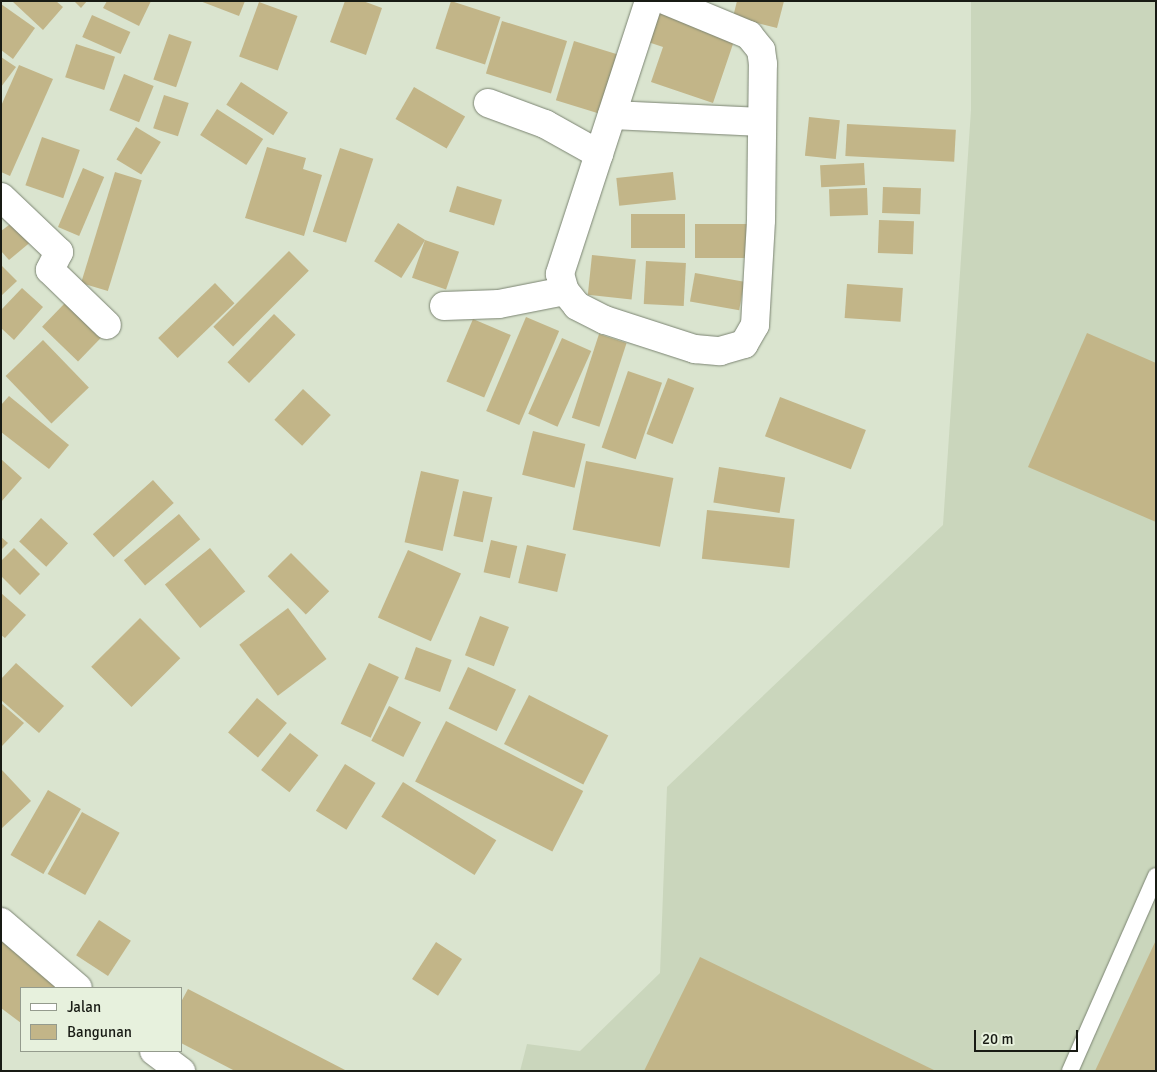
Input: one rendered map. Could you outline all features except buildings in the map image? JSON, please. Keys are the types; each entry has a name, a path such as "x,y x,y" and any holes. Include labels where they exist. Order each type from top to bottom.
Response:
{"street":[{"path":"649,1 560,274 565,291 577,306 638,333 695,349 720,351 744,344 755,325 762,122 761,50 749,35 667,1"},
{"path":"488,103 545,124 599,154"},
{"path":"612,115 762,122"},
{"path":"1,197 59,252 50,270 107,325"},
{"path":"444,306 499,304 565,291"},
{"path":"1,922 77,987"},
{"path":"155,1052 181,1071"}],"lane":[{"path":"1070,1071 1156,876"}],"shaded area":[{"path":"971,1 1156,1 1156,1071 520,1071 527,1044 580,1051 660,973 667,787 943,525 971,110"}]}
